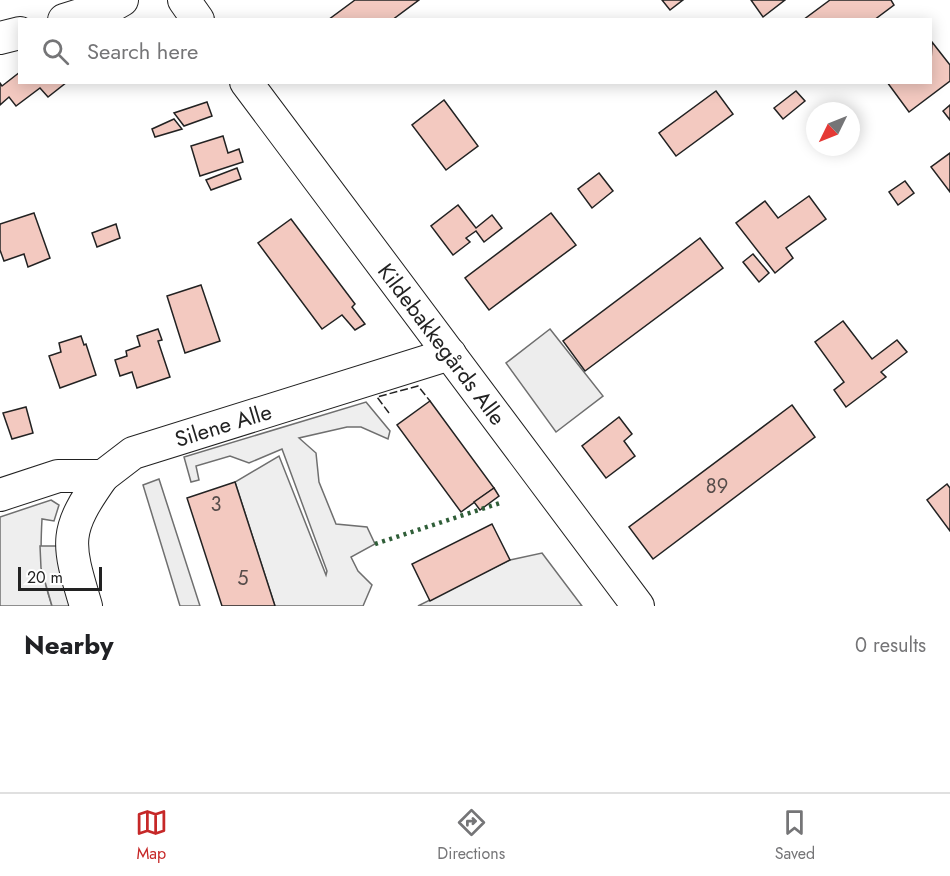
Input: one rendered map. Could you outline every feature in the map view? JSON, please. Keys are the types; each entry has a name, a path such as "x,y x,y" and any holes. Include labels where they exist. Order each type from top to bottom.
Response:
{"street":[{"path":"70,18 122,0"},
{"path":"184,0 197,18"},
{"path":"0,39 18,34"},
{"name":"Kildebakkegårds Alle","path":"248,84 638,606"},
{"name":"Silene Alle","path":"86,606 72,558 72,530 82,504 102,476 133,453 450,354"},
{"path":"0,495 58,477 102,476"}],"shaded area":[{"path":"550,329 603,396 556,432 506,363"},
{"path":"366,402 390,431 388,439 361,427 347,427 299,438 316,453 319,482 336,524 367,527 375,544 351,557 358,571 372,585 363,606 275,606 235,482 279,456 326,575 327,571 282,449 249,463 230,456 196,466 199,480 191,482 184,457"},
{"path":"159,479 200,606 180,606 143,485"},
{"path":"51,500 59,505 54,521 42,519 41,553 45,582 52,606 0,606 0,517"},
{"path":"40,546 59,546 74,606 52,606 41,568"},
{"path":"542,553 582,606 418,606 510,560"}],"building":[{"path":"355,0 419,0 395,18 331,18"},
{"path":"662,0 683,0 670,10"},
{"path":"751,0 785,0 763,17"},
{"path":"830,0 891,0 894,5 877,18 806,18"},
{"path":"932,42 950,65 950,81 909,112 888,84 932,84"},
{"path":"18,74 18,84 64,84 48,97 40,88 16,106 9,97 0,105 0,83 2,86"},
{"path":"716,91 733,114 676,156 659,133"},
{"path":"796,91 805,101 783,119 774,108"},
{"path":"444,100 478,146 446,170 412,125"},
{"path":"207,102 212,116 184,126 174,113"},
{"path":"950,105 950,120 943,111"},
{"path":"174,119 182,129 155,137 152,129"},
{"path":"223,136 228,153 239,149 243,162 200,176 191,146"},
{"path":"950,153 950,192 931,167"},
{"path":"237,168 241,179 211,190 206,180"},
{"path":"599,173 613,191 592,208 578,189"},
{"path":"905,181 914,193 898,205 889,192"},
{"path":"809,196 826,219 786,248 793,258 775,273 736,223 765,201 778,218"},
{"path":"458,205 476,228 492,215 502,228 484,242 476,231 466,238 470,242 453,255 431,226"},
{"path":"34,213 50,258 28,267 24,254 4,261 0,250 0,224"},
{"path":"551,213 576,245 489,310 465,278"},
{"path":"291,219 355,304 352,307 365,324 355,330 342,315 322,329 258,243"},
{"path":"116,224 120,238 97,247 92,233"},
{"path":"700,238 723,268 585,371 563,341"},
{"path":"753,254 769,273 759,282 743,262"},
{"path":"201,285 220,341 185,353 167,296"},
{"path":"843,321 872,359 897,340 907,352 881,372 886,377 846,407 834,390 844,382 815,342"},
{"path":"158,329 162,340 158,341 170,377 137,388 132,372 120,376 115,360 127,356 126,351 140,346 137,336"},
{"path":"81,336 96,375 60,388 49,356 61,352 59,343"},
{"path":"430,401 494,488 461,512 397,425"},
{"path":"792,405 815,437 653,559 629,527"},
{"path":"26,407 33,433 12,439 3,413"},
{"path":"619,417 632,434 624,441 635,456 606,478 582,446"},
{"path":"235,482 275,606 222,606 187,498"},
{"path":"947,484 950,488 950,531 927,500"},
{"path":"494,488 499,496 480,510 474,502"},
{"path":"492,524 510,560 430,601 412,564"}],"hedge":[{"path":"375,544 503,502"}],"fence":[{"path":"389,413 377,397 418,386 430,401"}]}
